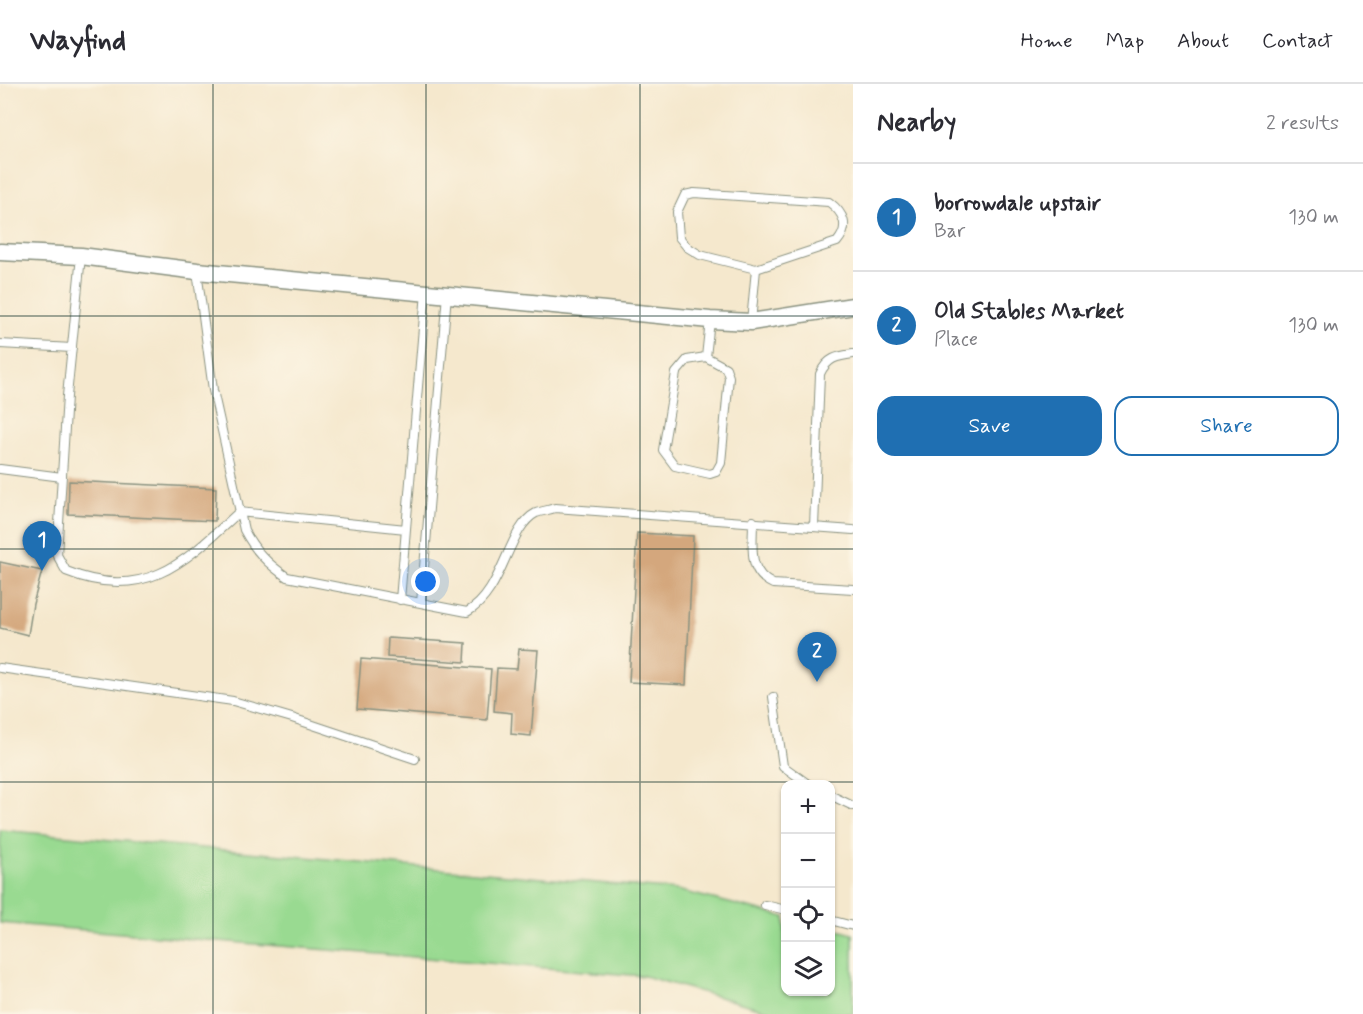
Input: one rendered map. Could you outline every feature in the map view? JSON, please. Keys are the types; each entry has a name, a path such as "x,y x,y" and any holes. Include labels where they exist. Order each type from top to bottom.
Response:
{"street":[{"path":"0,252 81,256 197,271 710,320 751,322 853,306"}],"lane":[{"path":"685,195 829,202 840,210 844,222 843,234 837,242 756,269 700,255 687,247 678,237 677,212 685,195"},
{"path":"81,256 57,555 66,571 85,578 127,581 164,574 192,556 239,512 406,530"},
{"path":"751,322 756,269"},
{"path":"197,271 214,399 244,530 252,545 267,563 287,578 467,612 480,606 520,531 535,514 555,508 853,530"},
{"path":"400,600 426,292"},
{"path":"421,603 447,294"},
{"path":"706,357 710,320"},
{"path":"0,344 72,348"},
{"path":"814,527 820,374 824,365 834,357 853,354"},
{"path":"706,357 718,361 726,368 729,377 721,462 716,472 711,474 675,466 663,450 675,373 687,360 706,357"},
{"path":"0,469 62,477"},
{"path":"753,521 753,566 762,579 773,584 853,589"},
{"path":"0,668 233,702 292,718 415,759"},
{"path":"773,697 783,766 802,780"},
{"path":"835,797 853,806"},
{"path":"765,905 781,909"},
{"path":"835,922 853,926"}],"green space":[{"path":"0,830 677,890 781,916 781,996 835,996 835,929 853,934 853,1014 780,1014 644,976 0,923"}],"building":[{"path":"69,481 216,488 215,521 68,514"},
{"path":"637,533 693,536 686,685 629,682"},
{"path":"0,562 42,571 28,635 0,628"},
{"path":"388,638 466,643 465,662 387,657"},
{"path":"519,649 538,650 531,736 511,734 512,713 494,711 497,668 517,669"},
{"path":"361,659 491,669 487,720 357,709"}],"place":[{"name":"borrowdale upstair","path":"42,571"},
{"name":"Old Stables Market","path":"817,682"}]}
